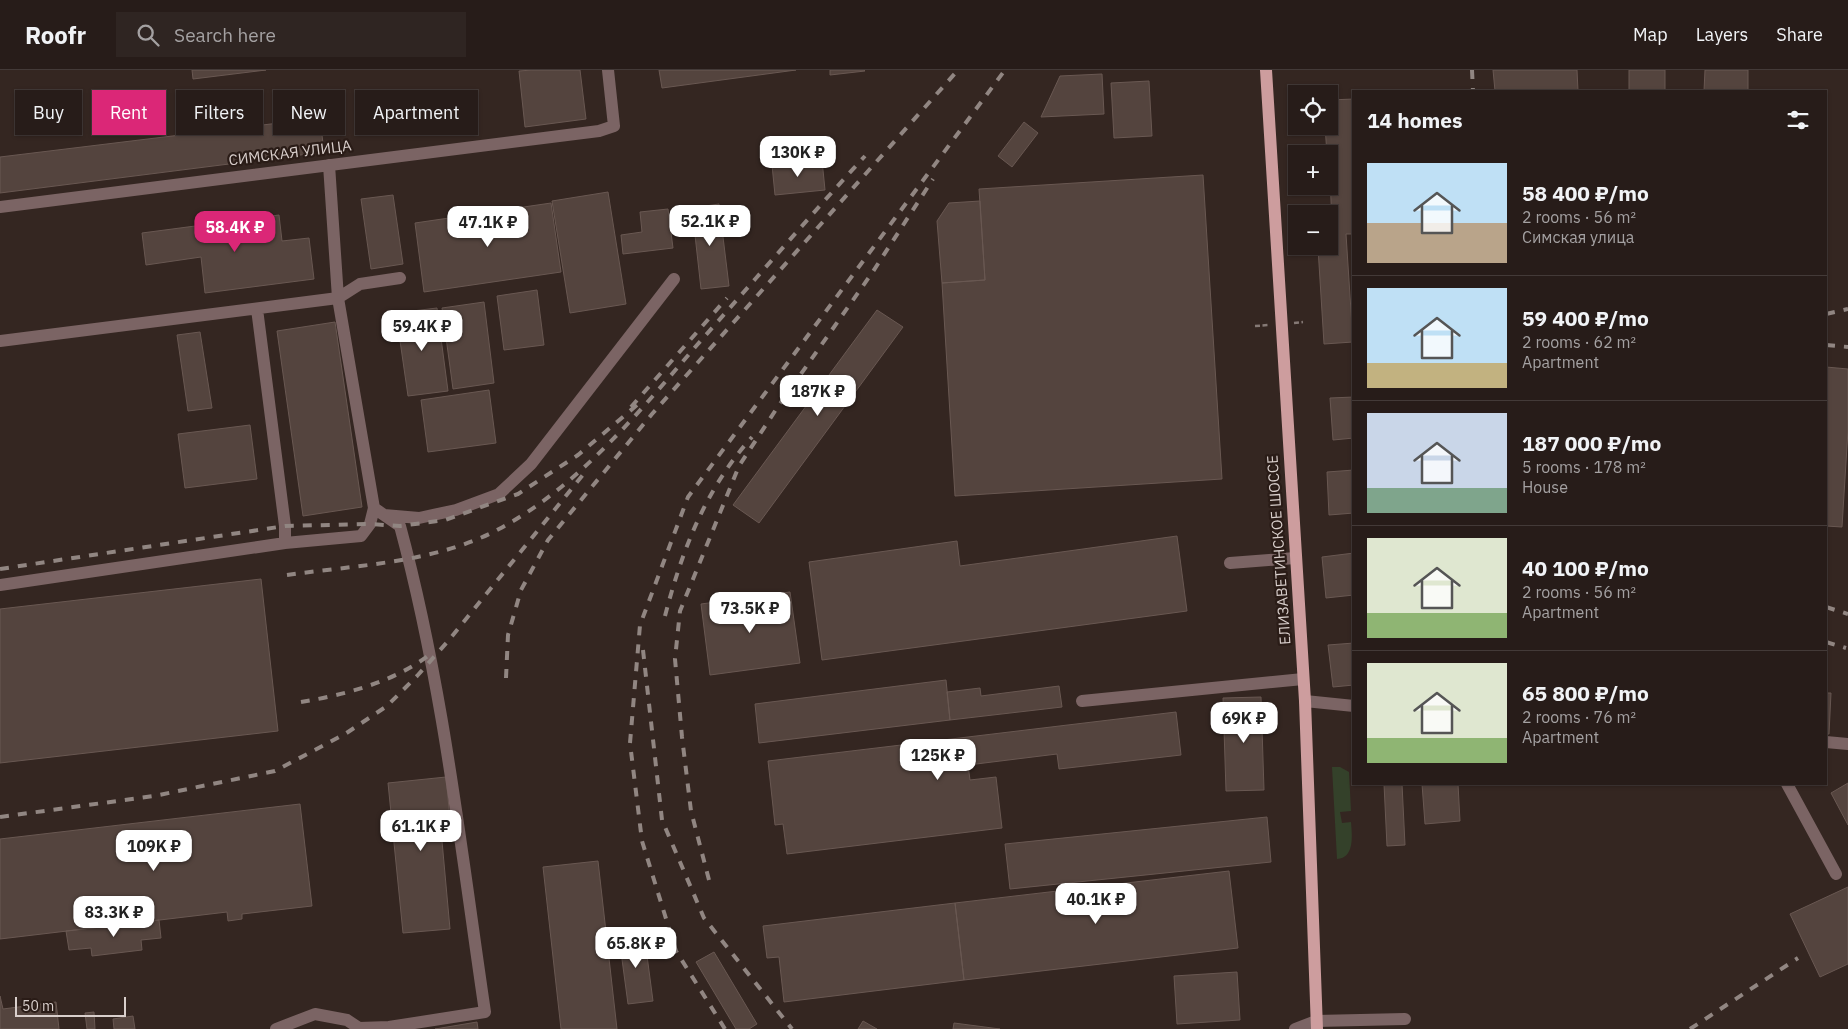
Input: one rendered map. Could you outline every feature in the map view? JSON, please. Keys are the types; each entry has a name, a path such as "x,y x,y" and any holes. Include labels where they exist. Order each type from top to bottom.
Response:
{"main road":[{"name":"ЕЛИЗАВЕТИНСКОЕ ШОССЕ","path":"1266,70 1305,701 1316,1025"}],"street":[{"name":"СИМСКАЯ УЛИЦА","path":"0,207 599,131 614,126 608,70"},
{"path":"276,1029 315,1014 347,1020 359,1028 389,1027 486,1012 441,713 400,526 379,511 338,298 329,165"},
{"path":"0,341 338,298 360,284 400,278"},
{"path":"379,511 419,518 456,510 499,494 531,464 674,279"},
{"path":"257,309 286,543"},
{"path":"0,585 286,543 361,536 379,511"},
{"path":"1230,563 1296,558"},
{"path":"1082,701 1303,679"},
{"path":"1305,701 1352,706"},
{"path":"1827,742 1848,744"},
{"path":"1788,785 1836,874"},
{"path":"1295,1029 1316,1025 1405,1019"}],"green space":[{"path":"1332,767 1340,767 1349,772 1351,811 1340,812 1342,823 1351,822 1351,845 1347,855 1337,859"}],"building":[{"path":"192,70 266,70 193,79"},
{"path":"580,70 586,119 525,127 519,71"},
{"path":"659,70 796,70 662,88"},
{"path":"830,70 864,70 865,71 830,75"},
{"path":"1493,70 1577,70 1578,90 1495,90"},
{"path":"1629,70 1665,70 1665,90 1629,90"},
{"path":"1705,70 1748,70 1748,90 1704,90"},
{"path":"1102,74 1104,114 1041,117 1060,76"},
{"path":"1149,81 1152,136 1114,138 1111,83"},
{"path":"1352,99 1352,234 1346,234 1352,342 1324,344 1318,255 1338,255 1338,205 1331,205 1331,195 1338,195 1338,145 1326,145 1326,135 1338,135 1338,100"},
{"path":"1024,122 1038,133 1012,167 998,156"},
{"path":"273,124 273,135 322,135 324,152 0,193 0,157 181,135 263,135 263,125"},
{"path":"822,160 825,190 775,195 772,165"},
{"path":"1203,175 1222,479 955,496 942,283 985,280 979,189"},
{"path":"608,192 626,304 570,313 552,201"},
{"path":"393,195 403,264 371,269 361,199"},
{"path":"980,201 985,280 942,283 937,221 949,203"},
{"path":"551,203 561,272 424,292 415,223"},
{"path":"719,204 729,286 701,289 692,208"},
{"path":"668,209 673,248 623,254 621,235 642,232 640,212"},
{"path":"279,215 282,241 309,238 314,279 205,293 201,257 146,265 142,233"},
{"path":"537,290 544,345 504,350 497,296"},
{"path":"484,302 494,383 453,389 442,308"},
{"path":"437,308 448,391 408,396 396,313"},
{"path":"877,310 903,327 759,523 733,505"},
{"path":"335,322 362,507 303,516 277,331"},
{"path":"200,332 212,408 188,411 177,335"},
{"path":"1827,367 1848,369 1848,430 1842,527 1827,526"},
{"path":"489,390 496,443 428,452 421,400"},
{"path":"1352,397 1352,438 1333,440 1330,398"},
{"path":"250,425 257,479 185,488 178,434"},
{"path":"1352,470 1352,513 1329,515 1327,472"},
{"path":"1177,536 1187,611 822,660 809,562 957,541 960,566"},
{"path":"1352,553 1352,595 1326,598 1322,557"},
{"path":"261,579 278,731 0,763 0,609"},
{"path":"790,592 800,663 710,675 701,604"},
{"path":"1352,643 1352,685 1333,687 1328,645"},
{"path":"946,680 950,720 759,743 755,704"},
{"path":"1059,686 1062,707 950,720 947,692 980,688 981,696"},
{"path":"1827,693 1831,693 1829,734 1827,734"},
{"path":"1261,697 1264,790 1226,791 1223,698"},
{"path":"1176,712 1181,755 1059,769 1057,754 968,765 970,780 996,777 1002,828 787,854 783,824 775,825 768,761"},
{"path":"446,777 452,840 442,841 450,929 403,933 388,783"},
{"path":"1848,783 1848,825 1831,793"},
{"path":"1384,785 1402,785 1405,845 1387,846"},
{"path":"1422,785 1458,785 1460,821 1425,824"},
{"path":"300,804 312,906 242,914 242,919 228,921 227,912 0,939 0,839"},
{"path":"1267,817 1271,862 1010,889 1005,844"},
{"path":"598,861 617,1029 561,1029 543,867"},
{"path":"1229,871 1238,948 964,980 955,903"},
{"path":"1848,887 1848,964 1820,977 1790,914"},
{"path":"955,903 964,980 784,1002 779,957 767,958 763,926"},
{"path":"159,920 161,938 141,940 142,950 92,956 91,948 69,950 66,931"},
{"path":"644,933 653,1001 628,1004 619,937"},
{"path":"714,952 757,1024 749,1029 736,1029 696,962"},
{"path":"1237,972 1240,1020 1177,1024 1174,976"},
{"path":"0,996 3,1009 56,1002 59,1029 0,1029"},
{"path":"94,1012 95,1029 87,1029 85,1013"},
{"path":"133,1016 135,1029 114,1029 113,1019"},
{"path":"863,1021 877,1029 858,1029"},
{"path":"477,1022 478,1029 435,1029"},
{"path":"954,1023 1000,1029 953,1029"}],"railway":[{"path":"506,678 508,635 521,590 548,540 652,414 958,70"},
{"path":"725,1029 676,951 642,841 630,743 640,625 688,497 1005,70"},
{"path":"1472,70 1473,90"},
{"path":"287,575 423,556 475,540 528,512 581,470 630,421 865,156"},
{"path":"709,880 691,811 682,737 675,659 680,611 739,466 777,408 872,273 933,179"},
{"path":"631,407 727,298"},
{"path":"1827,314 1848,309"},
{"path":"1827,345 1848,347"},
{"path":"0,569 285,526 370,524 400,526 445,520 518,494 578,455 637,405"},
{"path":"665,616 679,567 698,521 721,477 752,437"},
{"path":"0,817 154,796 275,771 345,734 387,706 417,676 449,640 586,471"},
{"path":"1827,607 1848,614"},
{"path":"1827,642 1846,648"},
{"path":"643,650 662,820 704,918 792,1029"},
{"path":"301,702 334,696 368,686 400,673 429,655"},
{"path":"1690,1029 1798,958"}]}
